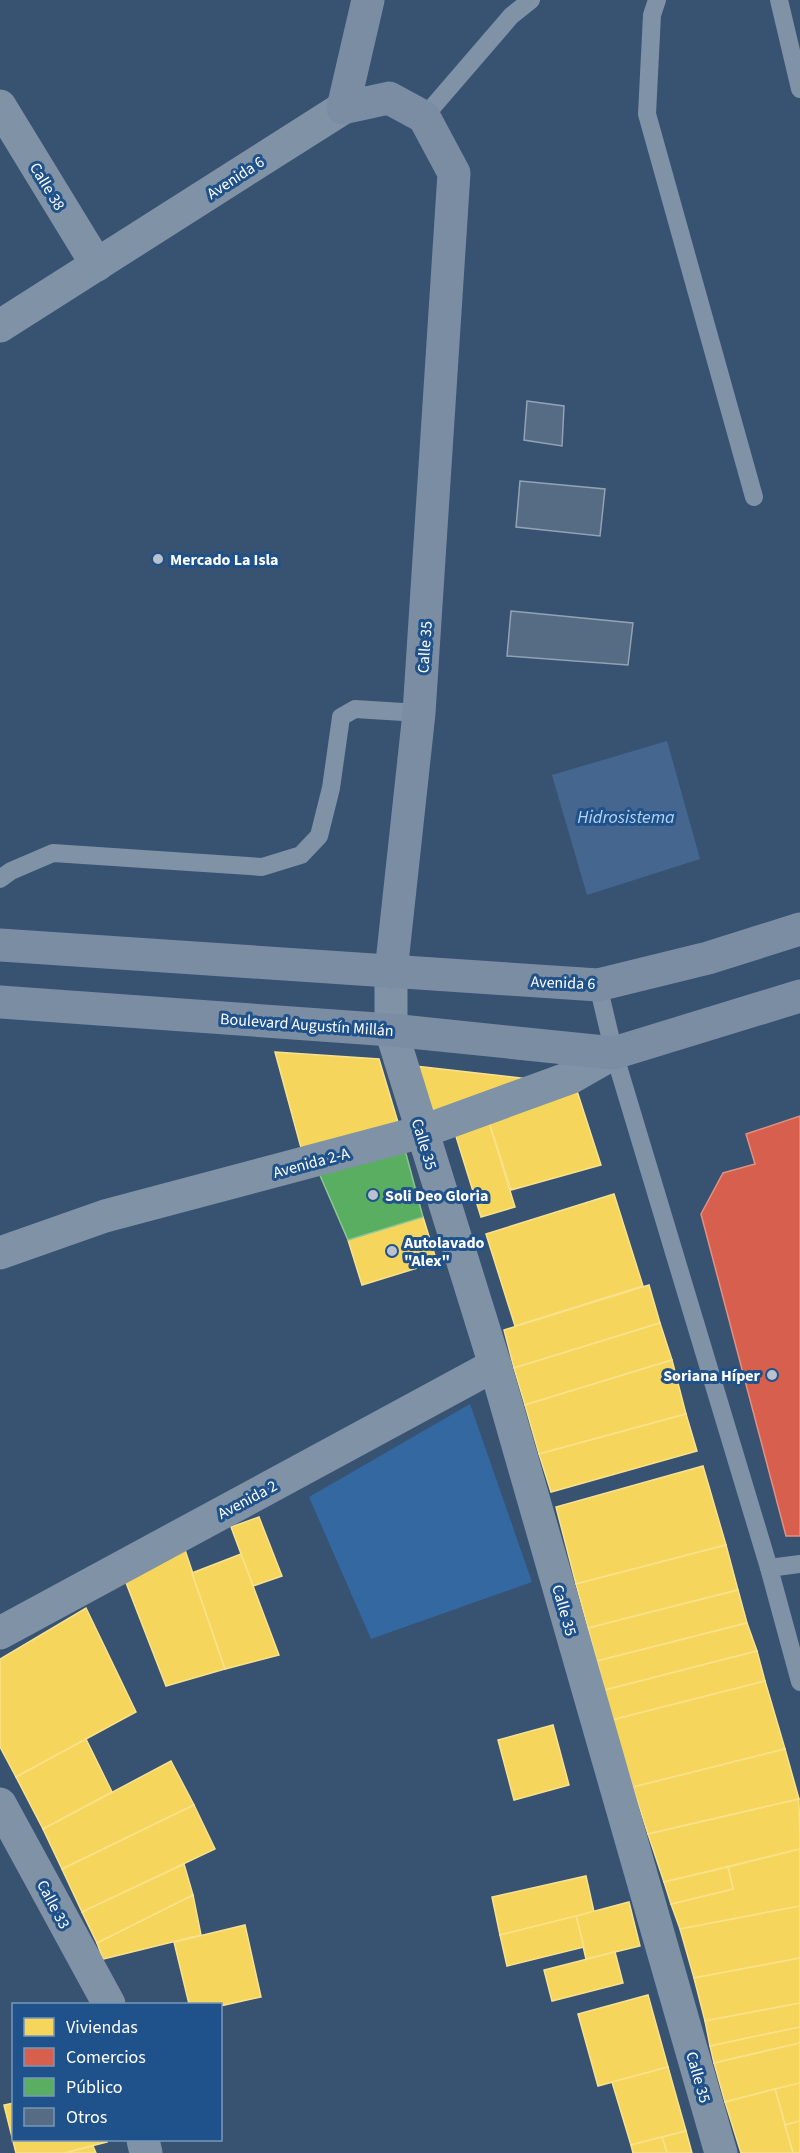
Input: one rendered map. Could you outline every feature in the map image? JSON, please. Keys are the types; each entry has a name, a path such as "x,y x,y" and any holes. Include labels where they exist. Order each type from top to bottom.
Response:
{"street":[{"path":"343,108 368,0"},
{"name":"Avenida 6","path":"0,326 343,108 389,98 424,117"},
{"name":"Calle 38","path":"0,106 97,265"},
{"name":"Calle 35","path":"424,117 454,173 419,713 391,972 392,1030 495,1365 721,2153"},
{"name":"Avenida 6","path":"391,972 598,985 708,958 800,929"},
{"path":"0,945 391,972"},
{"path":"614,1053 800,996"},
{"name":"Boulevard Augustín Millán","path":"0,1002 392,1030 614,1053"},
{"name":"Avenida 2-A","path":"0,1253 105,1216 422,1132 572,1077 614,1053"},
{"name":"Avenida 2","path":"0,1633 495,1365"},
{"name":"Calle 33","path":"0,1804 108,2003"}],"lane":[{"path":"424,117 511,16 531,0"},
{"path":"657,0 652,15 647,114 754,497"},
{"path":"779,0 800,89"},
{"path":"0,879 11,871 53,854 262,867 300,855 319,836 331,788 341,717 355,709 419,713"},
{"path":"598,985 614,1053 769,1568 800,1682"},
{"path":"769,1568 800,1564"}],"shaded area":[{"path":"470,1404 532,1582 371,1639 309,1497"}],"water":[{"name":"Hidrosistema","path":"667,741 700,859 587,895 552,775"}],"building: Viviendas":[{"path":"275,1052 379,1059 400,1129 303,1155"},
{"path":"415,1066 529,1079 429,1118"},
{"path":"577,1091 601,1165 511,1190 488,1119"},
{"path":"488,1119 515,1207 481,1217 454,1130"},
{"path":"614,1194 643,1286 515,1326 486,1234"},
{"name":"Autolavado \"Alex\"","path":"423,1217 437,1262 362,1285 348,1240"},
{"path":"649,1285 660,1323 514,1368 504,1330"},
{"path":"660,1323 672,1360 525,1405 514,1368"},
{"path":"672,1360 686,1414 539,1454 525,1405"},
{"path":"686,1414 697,1451 551,1492 539,1454"},
{"path":"703,1466 726,1545 576,1584 556,1507"},
{"path":"259,1517 282,1576 253,1586 231,1527"},
{"path":"726,1545 738,1590 588,1628 576,1584"},
{"path":"184,1547 225,1669 166,1686 123,1575"},
{"path":"241,1554 279,1655 225,1669 192,1573"},
{"path":"738,1590 747,1623 597,1661 588,1628"},
{"path":"86,1608 136,1712 16,1777 0,1747 0,1659"},
{"path":"747,1623 757,1651 605,1690 597,1661"},
{"path":"757,1651 765,1681 612,1720 605,1690"},
{"path":"765,1681 785,1749 633,1787 612,1720"},
{"path":"553,1725 569,1785 514,1800 498,1740"},
{"path":"86,1739 112,1792 43,1829 16,1777"},
{"path":"785,1749 799,1799 648,1834 633,1787"},
{"path":"171,1761 194,1805 62,1869 43,1829"},
{"path":"799,1799 800,1849 664,1882 648,1834"},
{"path":"194,1805 215,1849 82,1912 62,1869"},
{"path":"800,1849 800,1906 680,1929 671,1904 733,1889 728,1867"},
{"path":"184,1864 193,1895 97,1943 82,1912"},
{"path":"728,1867 733,1889 671,1904 664,1882"},
{"path":"586,1876 594,1912 500,1935 492,1897"},
{"path":"193,1895 201,1935 103,1959 97,1943"},
{"path":"629,1902 640,1946 586,1959 576,1916"},
{"path":"800,1906 800,1958 694,1978 680,1929"},
{"path":"576,1916 584,1947 507,1966 500,1935"},
{"path":"245,1925 261,1997 222,2006 222,2003 189,2003 174,1942"},
{"path":"615,1952 623,1983 552,2001 544,1970"},
{"path":"800,1958 800,2003 705,2021 694,1978"},
{"path":"648,1995 668,2067 598,2086 578,2014"},
{"path":"800,2003 800,2027 710,2046 705,2021"},
{"path":"800,2027 800,2043 714,2063 710,2046"},
{"path":"800,2043 800,2083 725,2102 714,2063"},
{"path":"668,2067 686,2131 631,2145 612,2082"},
{"path":"800,2083 800,2121 785,2125 775,2089"},
{"path":"775,2089 793,2153 741,2153 725,2102"},
{"path":"12,2103 12,2137 4,2105"},
{"path":"800,2121 800,2153 793,2153 785,2125"},
{"path":"686,2131 692,2153 667,2153 662,2137"},
{"path":"662,2137 667,2153 633,2153 631,2145"},
{"path":"13,2141 107,2142 64,2153 16,2153"},
{"path":"93,2146 96,2153 64,2153"}],"building: Comercios":[{"name":"Soriana Híper","path":"800,1116 800,1536 786,1536 701,1214 723,1173 755,1164 746,1134"}],"building: Público":[{"name":"Soli Deo Gloria","path":"405,1150 423,1217 348,1240 319,1173"}],"building: Otros":[{"path":"527,401 564,406 562,446 524,440"},
{"path":"520,481 605,489 600,536 516,527"},
{"path":"511,611 633,623 628,665 507,656"}],"place":[{"name":"Mercado La Isla","path":"158,559"},
{"name":"Soli Deo Gloria","path":"373,1195"},
{"name":"Autolavado \"Alex\"","path":"392,1251"},
{"name":"Soriana Híper","path":"772,1375"}]}
